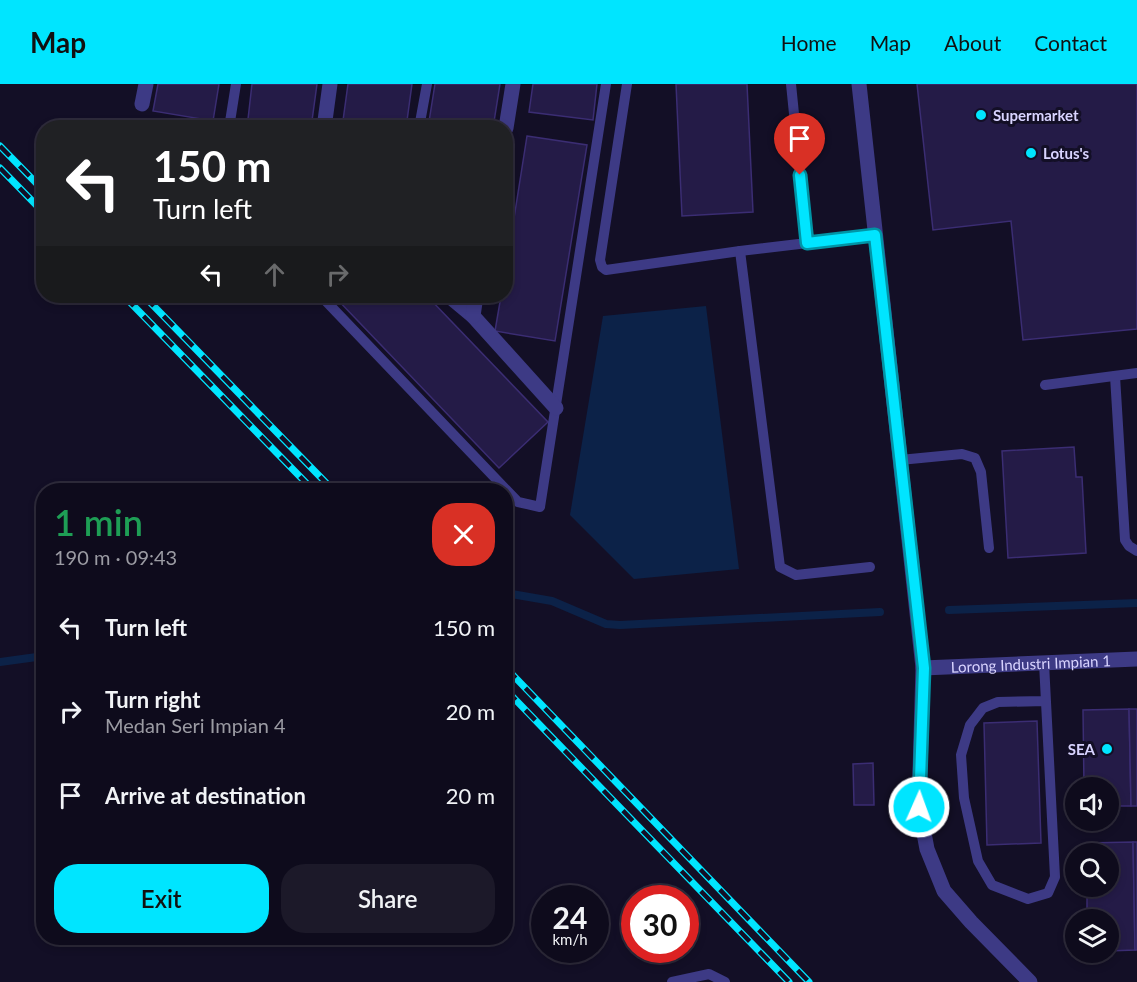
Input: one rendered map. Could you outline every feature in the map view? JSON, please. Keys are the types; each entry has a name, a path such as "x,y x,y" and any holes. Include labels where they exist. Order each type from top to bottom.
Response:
{"street":[{"path":"142,104 146,84"},
{"path":"325,120 330,84"},
{"path":"507,120 513,84"},
{"path":"859,84 924,668 919,807 927,849 944,891 1030,982"},
{"path":"457,303 473,316 556,408"},
{"path":"473,316 475,303"},
{"name":"Lorong Industri Impian 1","path":"924,668 1137,659"}],"lane":[{"path":"230,120 236,84"},
{"path":"420,120 427,84"},
{"path":"513,497 518,502 540,507 606,84"},
{"path":"627,84 600,260 602,267 606,270 875,235"},
{"path":"791,84 807,243"},
{"path":"740,251 780,567 796,575 870,567"},
{"path":"328,303 500,483"},
{"path":"1045,385 1137,373"},
{"path":"1115,376 1125,540 1137,551"},
{"path":"900,460 962,454 975,458 981,472 989,548"},
{"path":"1044,663 1046,701 1055,877 1048,892 1028,898 992,885 978,861 964,798 961,755 970,725 983,708 998,702 1046,701"},
{"path":"672,982 709,974 725,982"}],"water":[{"path":"706,306 739,569 634,579 570,515 603,316"}],"building":[{"path":"158,84 219,84 213,120 153,111"},
{"path":"252,84 317,84 312,120 248,120"},
{"path":"348,84 412,84 407,120 343,120"},
{"path":"435,84 500,84 494,120 429,120"},
{"path":"533,84 597,84 593,120 529,112"},
{"path":"676,84 747,84 753,212 682,216"},
{"name":"Lotus's","path":"917,84 1137,84 1137,329 1023,340 1011,221 933,230"},
{"path":"527,136 587,145 555,341 495,331 500,303 513,303 513,225"},
{"path":"341,303 434,303 548,422 499,468"},
{"path":"1074,447 1076,477 1082,477 1086,553 1008,558 1002,451"},
{"name":"SEA","path":"1129,709 1131,806 1119,806 1119,777 1084,777 1083,710"},
{"path":"1129,709 1137,709 1137,806 1131,806"},
{"path":"1037,721 1041,843 987,845 984,723"},
{"path":"873,763 874,805 854,805 853,764"},
{"path":"1133,842 1135,950 1119,951 1119,909 1087,909 1087,897 1119,897 1119,843 1086,843"},
{"path":"1133,842 1137,842 1137,950 1135,950"}],"waterway":[{"path":"513,594 552,601 606,624 620,625 880,612"},
{"path":"949,610 1137,603"},
{"path":"0,662 36,657"}],"railway":[{"path":"0,146 36,183"},
{"path":"0,168 36,205"},
{"path":"131,303 306,483"},
{"path":"151,303 326,483"},
{"path":"513,675 809,982"},
{"path":"513,697 789,982"}],"place":[{"name":"Supermarket","path":"981,115"},
{"name":"Lotus's","path":"1031,153"},
{"name":"SEA","path":"1107,749"}],"route":[{"path":"800,175 807,243 875,235 924,668 919,807"}]}
